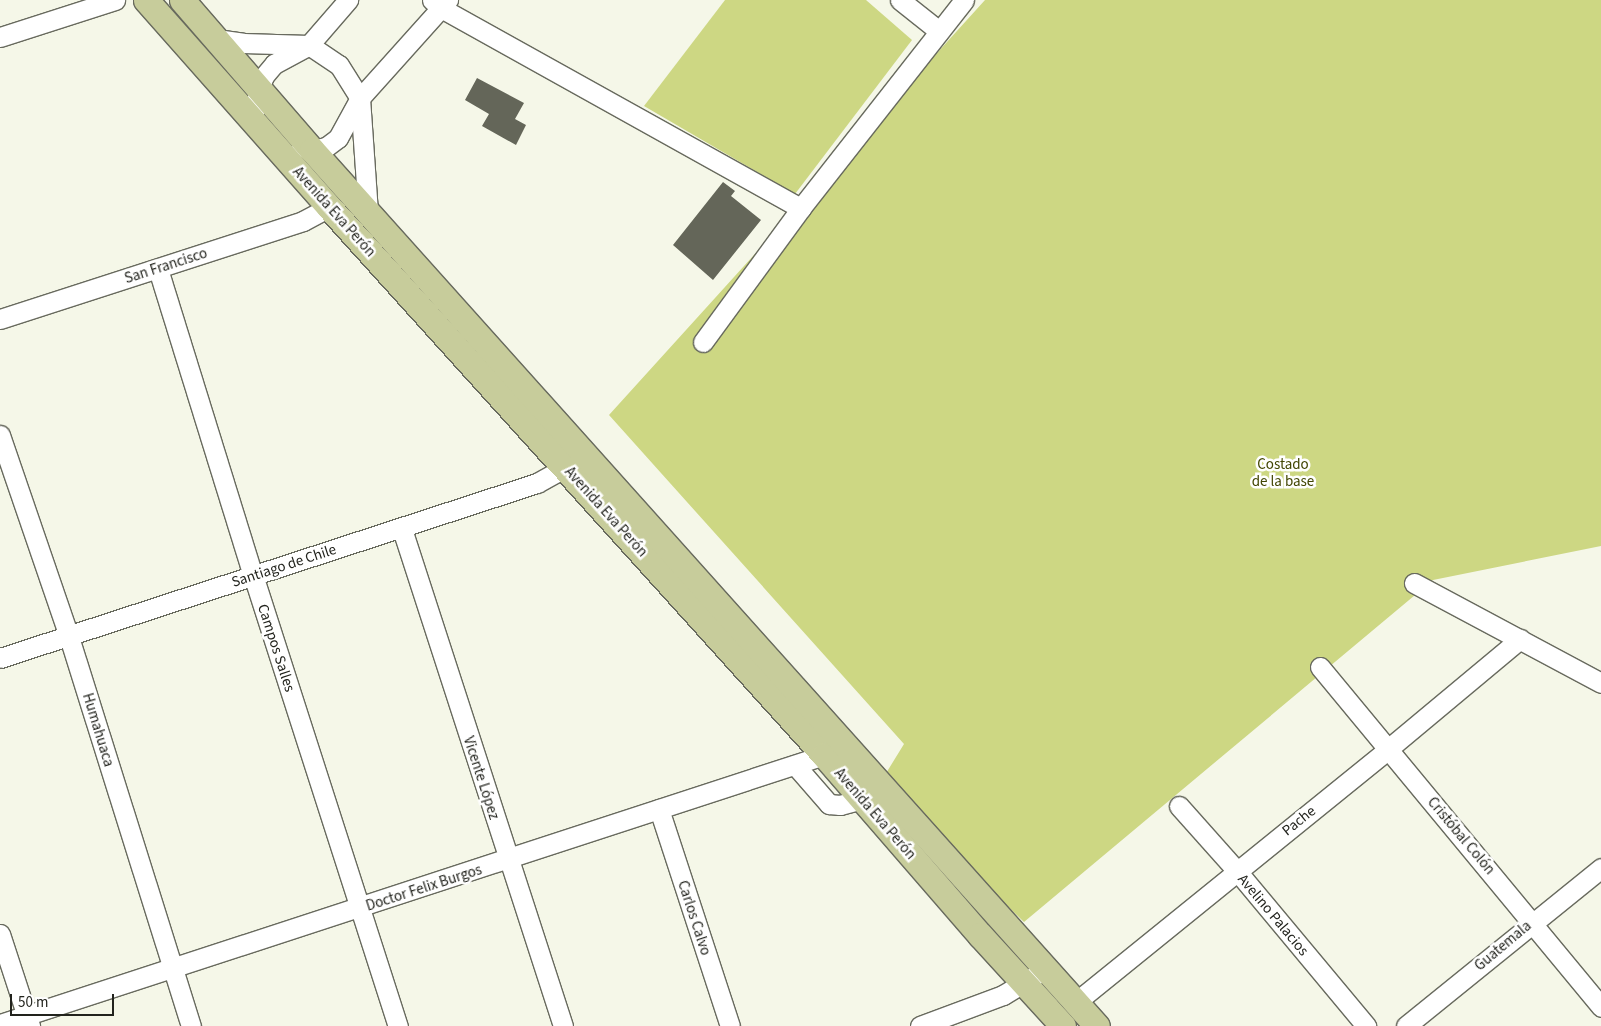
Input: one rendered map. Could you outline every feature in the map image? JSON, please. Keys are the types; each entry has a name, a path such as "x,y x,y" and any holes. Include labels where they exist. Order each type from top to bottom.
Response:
{"main road":[{"name":"Avenida Eva Perón","path":"146,0 329,207 566,467 833,748 1047,968 1098,1026"},
{"name":"Avenida Eva Perón","path":"182,0 833,748 862,799 1023,984 1063,1026"}],"street":[{"path":"0,37 114,0"},
{"path":"252,121 259,88 264,76 274,64 309,45 348,0"},
{"path":"900,0 939,31"},
{"path":"702,342 801,208 964,0"},
{"path":"268,139 312,150 326,147 338,138 360,98 440,3 801,208"},
{"path":"216,39 243,43 309,45 339,65 360,98 368,214"},
{"name":"San Francisco","path":"0,319 303,221 329,207"},
{"name":"Campos Salles","path":"158,269 253,575 398,1026"},
{"name":"Humahuaca","path":"0,435 68,637 191,1026"},
{"name":"Santiago de Chile","path":"0,658 253,575 402,529 538,483 566,467"},
{"name":"Vicente López","path":"402,529 563,1026"},
{"path":"1414,584 1520,638 1601,683"},
{"name":"Pache","path":"1076,1002 1388,749 1520,638"},
{"name":"Cristóbal Colón","path":"1320,667 1532,921 1601,1007"},
{"name":"Doctor Felix Burgos","path":"0,1024 29,1021 172,968 795,765 833,748"},
{"path":"795,765 829,804 840,805 862,799"},
{"name":"Avelino Palacios","path":"1178,806 1237,871 1366,1026"},
{"name":"Carlos Calvo","path":"659,809 730,1026"},
{"name":"Guatemala","path":"1406,1026 1532,921 1601,868"},
{"path":"0,934 29,1021"},
{"path":"920,1026 939,1023 1003,995 1047,968"}],"green space":[{"path":"725,0 866,0 912,40 795,194 644,106"},
{"name":"Costado de la base","path":"985,0 1601,0 1601,546 1433,580 1024,922 880,783 904,744 609,415"}],"building":[{"path":"477,78 524,103 515,119 526,125 516,145 482,126 489,114 465,100"},
{"path":"723,182 735,191 731,196 761,220 713,280 673,245"}]}
